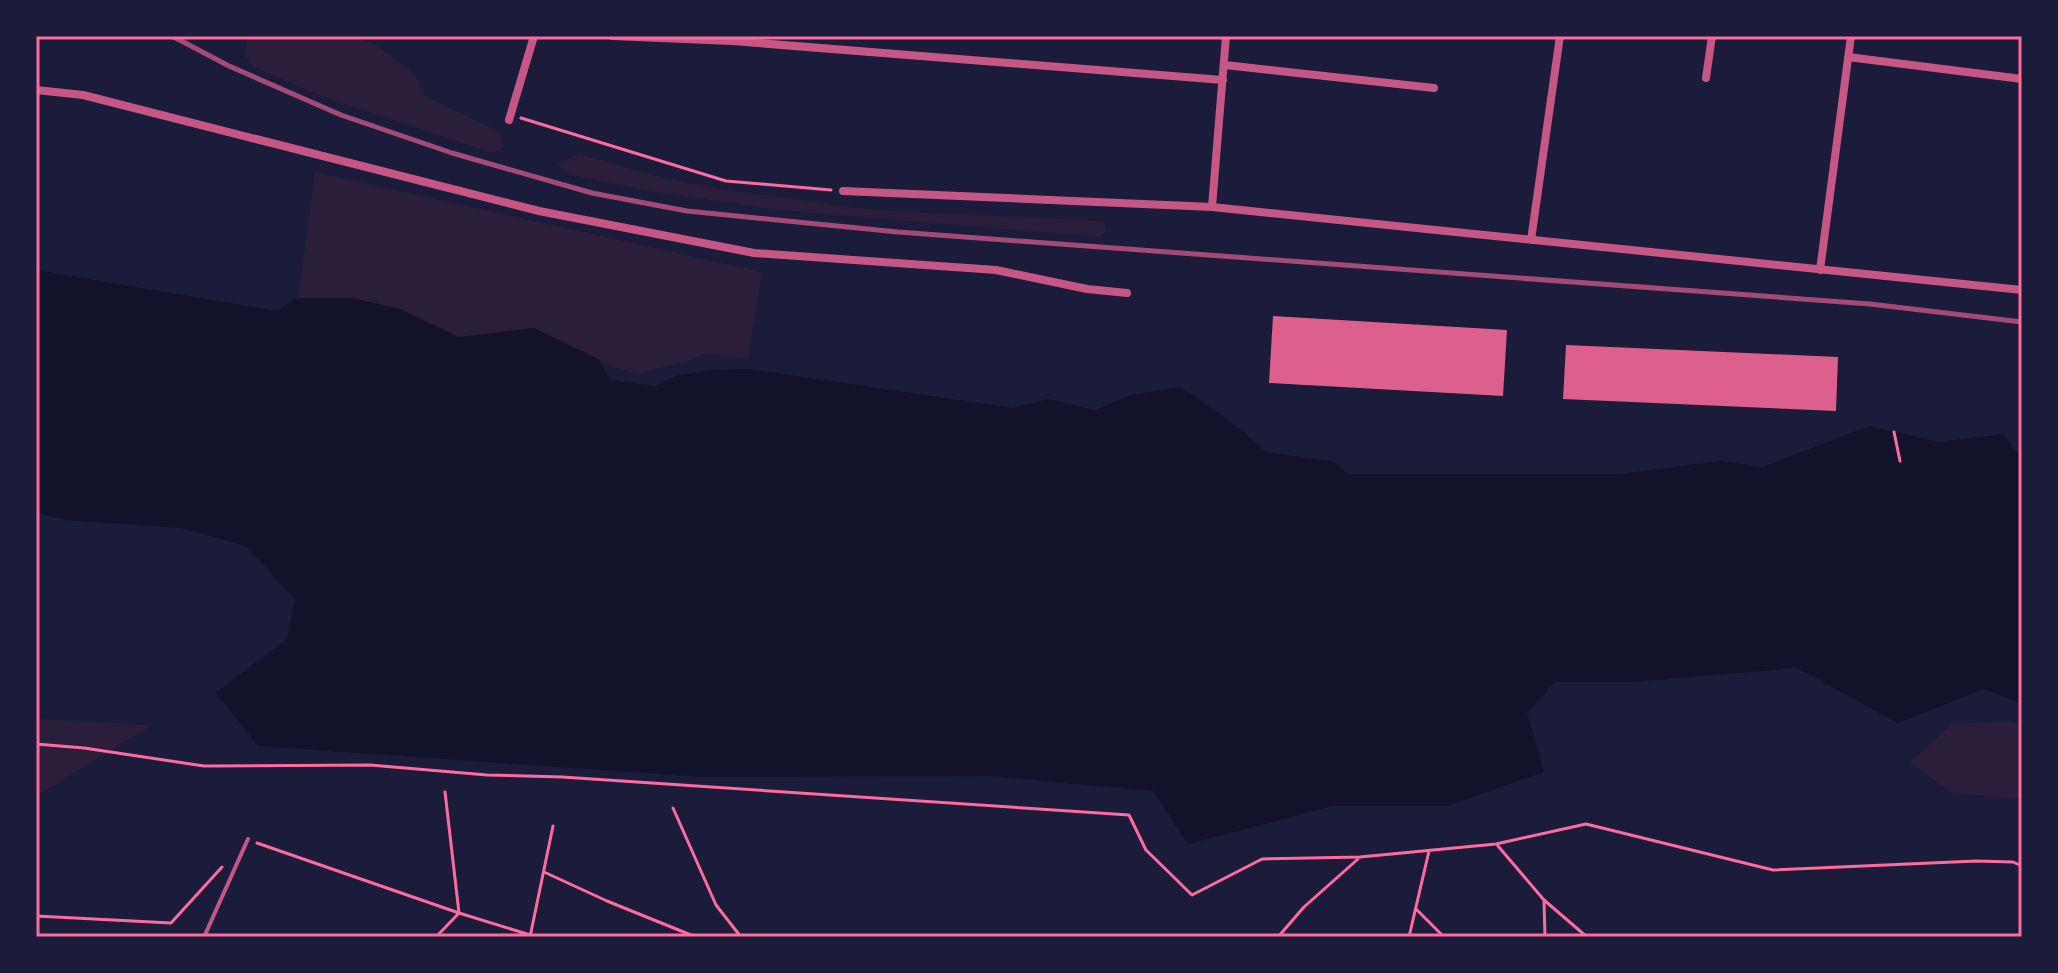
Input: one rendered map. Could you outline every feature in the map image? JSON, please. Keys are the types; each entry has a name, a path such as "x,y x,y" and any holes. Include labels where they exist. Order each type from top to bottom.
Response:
{"street":[{"path":"510,117 534,36"},
{"path":"612,36 732,41 1223,80"},
{"path":"1212,207 1226,36"},
{"path":"1531,240 1560,36"},
{"path":"1706,78 1712,36"},
{"path":"1820,270 1851,36"},
{"path":"1848,57 2022,79"},
{"path":"1225,65 1434,88"},
{"path":"36,90 83,95 539,211 754,253 996,270 1087,289 1127,293"},
{"path":"843,191 1212,207 2022,290"}],"lane":[{"path":"204,937 248,839"}],"path":[{"path":"510,117 726,181 843,191"},
{"path":"1894,432 1900,461"},
{"path":"36,744 204,766 370,765 1129,815 1146,850 1192,895 1262,859 1360,857 1496,844 1586,824 1773,870 1976,861 2013,862 2022,866"},
{"path":"445,792 459,913"},
{"path":"673,808 716,905 741,937"},
{"path":"248,839 530,936 553,826"},
{"path":"1496,844 1544,900 1587,937"},
{"path":"1410,937 1429,851"},
{"path":"1278,937 1304,907 1360,857"},
{"path":"36,916 171,923 228,860"},
{"path":"544,872 607,901 703,937"},
{"path":"1544,900 1545,937"},
{"path":"1416,909 1444,937"},
{"path":"436,937 459,913"}],"shaded area":[{"path":"250,36 353,36 377,45 415,75 426,97 500,132 503,148 493,153 326,98 252,66 245,55"},
{"path":"579,154 667,179 726,190 874,210 1103,221 1107,230 1099,237 778,210 655,192 571,175 556,164"},
{"path":"315,172 762,272 748,358 704,354 637,374 612,366 534,328 457,339 400,309 352,298 298,298"},
{"path":"36,270 277,311 298,298 352,298 400,309 459,337 534,328 598,359 611,380 655,386 676,376 708,370 748,369 1013,408 1048,399 1095,410 1131,395 1181,387 1239,428 1266,452 1335,462 1347,474 1621,474 1720,461 1763,467 1869,426 1939,442 2004,434 2015,451 2022,453 2022,704 1984,689 1898,723 1797,668 1633,682 1555,682 1527,713 1544,772 1447,806 1333,806 1188,844 1153,791 990,776 703,777 258,746 216,693 287,639 295,600 246,546 181,528 67,520 36,513"},
{"path":"36,719 152,725 36,796"},
{"path":"2011,721 2022,725 2022,799 1953,793 1910,763 1951,724"}],"building":[{"path":"1273,316 1507,330 1503,396 1269,383"},
{"path":"1566,345 1838,357 1836,411 1563,399"}],"railway":[{"path":"172,36 229,66 341,115 452,153 592,193 687,211 898,232 1870,304 2022,322"}]}
